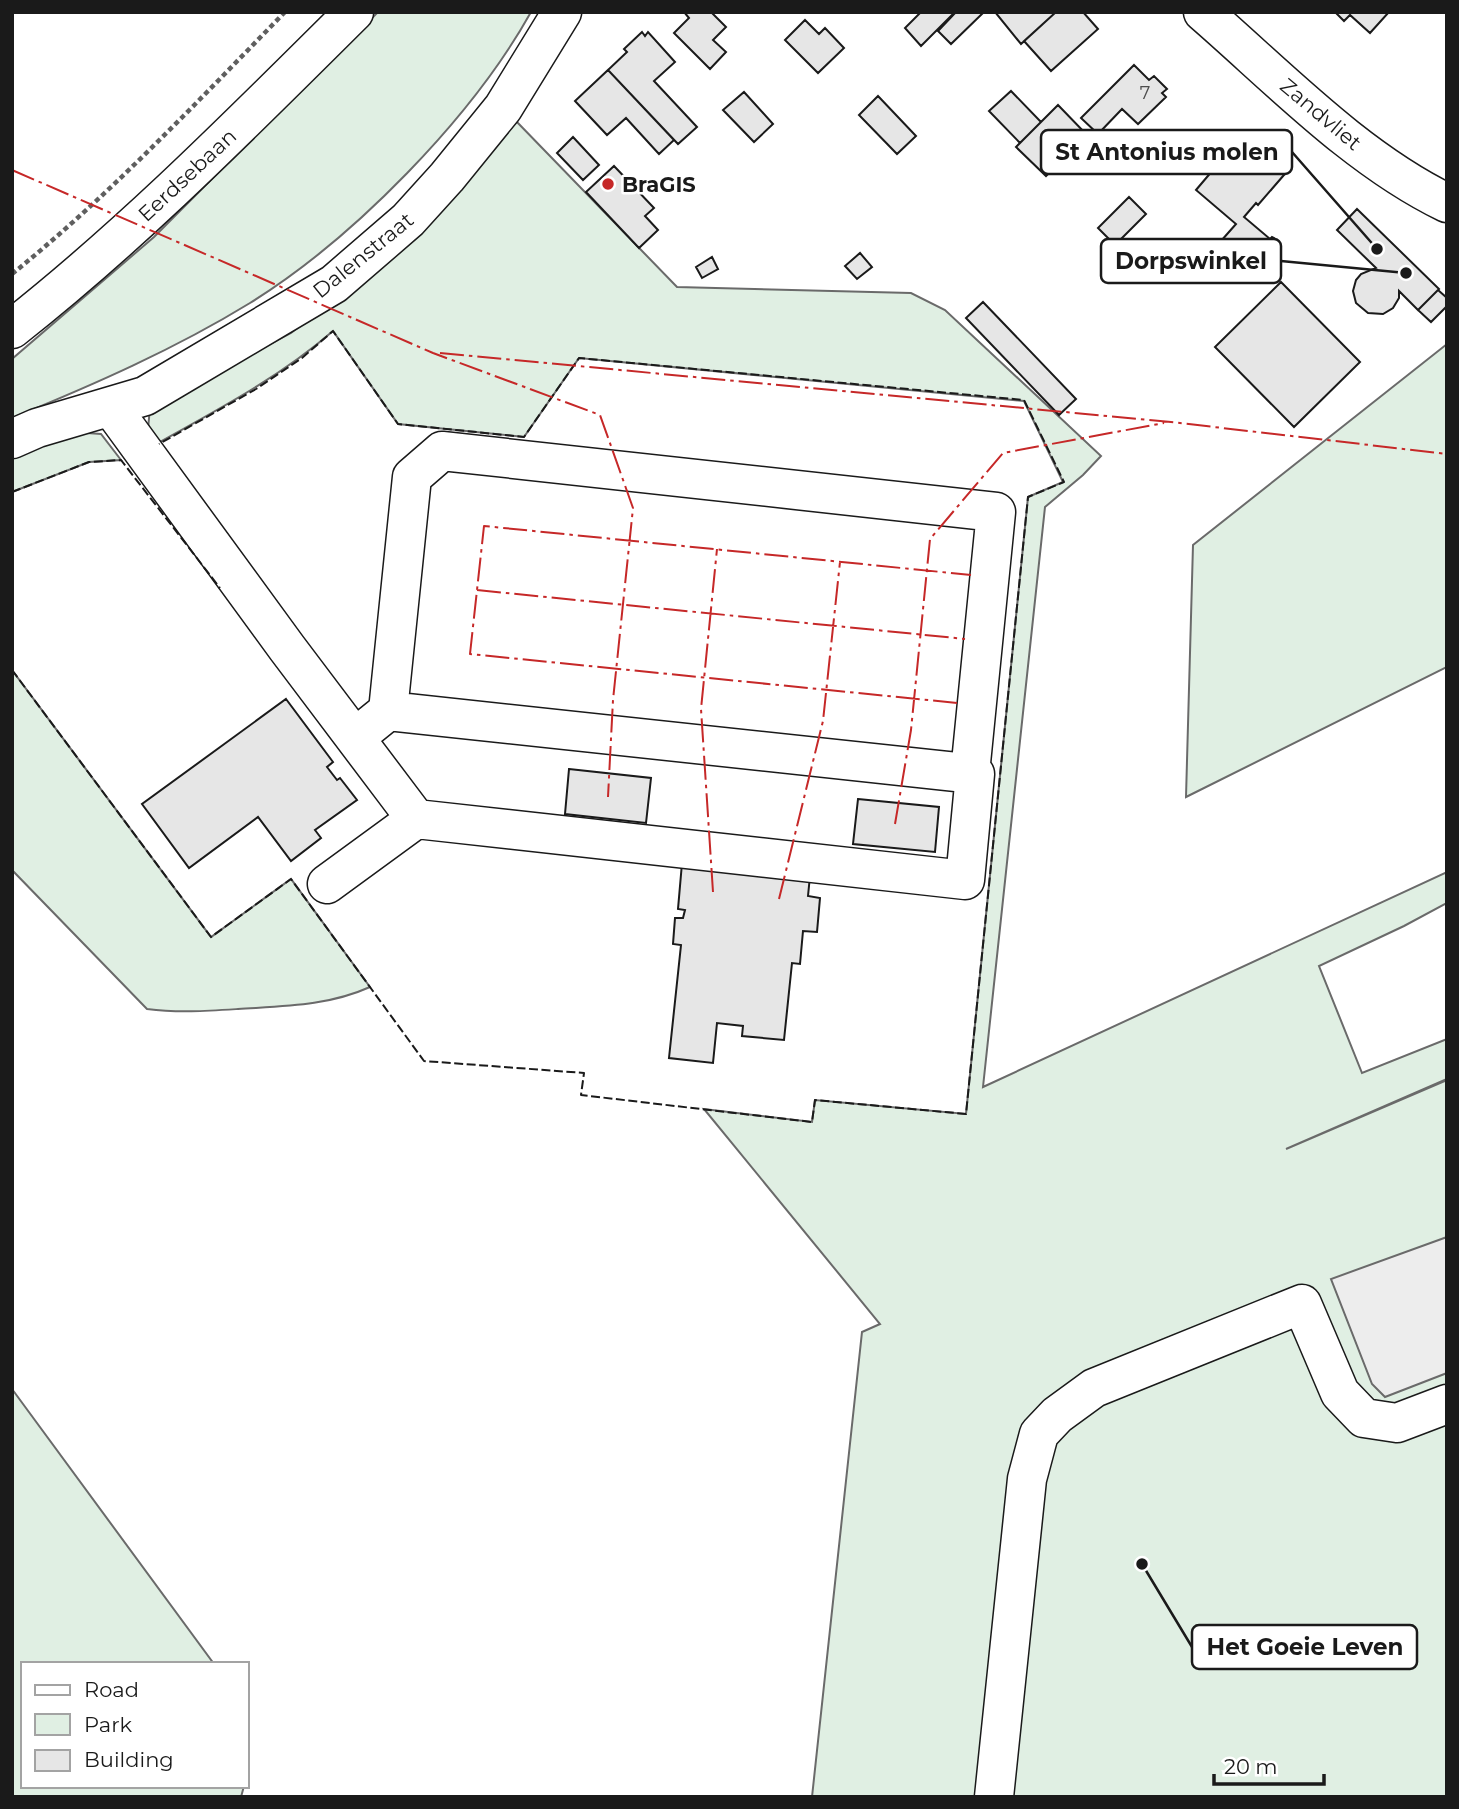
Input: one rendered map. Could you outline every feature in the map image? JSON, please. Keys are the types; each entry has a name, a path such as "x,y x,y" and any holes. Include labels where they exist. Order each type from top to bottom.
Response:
{"street":[{"name":"Eerdsebaan","path":"12,329 50,299 209,156 354,12"},
{"name":"Dalenstraat","path":"12,439 37,428 145,396 334,284 392,234 447,177 503,108 562,12"},
{"name":"Zandvliet","path":"1203,12 1359,147 1414,186 1447,203"},
{"path":"111,407 416,819"},
{"path":"355,738 387,711 412,477 442,451 996,512 970,773"},
{"path":"327,884 416,819 965,880 975,774 387,711"},
{"path":"994,1797 1027,1479 1039,1434 1057,1415 1094,1388 1302,1304 1340,1393 1364,1418 1397,1423 1447,1404"}],"path":[{"name":"Eerdsebaan","path":"12,274 169,131 285,12"}],"green space":[{"path":"378,12 531,12 477,93 443,134 369,211 329,245 250,303 193,336 12,418 12,359 154,237"},
{"path":"516,121 677,287 911,293 945,310 1101,456 1045,507 983,1087 1447,872 1447,903 1319,966 1362,1073 1447,1039 1447,1079 1286,1149 1447,1080 1447,1797 812,1797 862,1332 880,1324 704,1109 812,1122 815,1100 966,1114 1028,497 1063,482 1024,401 579,358 524,437 398,424 333,331 270,378 158,443 148,429 150,408 291,333 367,276"},
{"path":"1447,344 1447,667 1186,797 1193,545"},
{"path":"73,432 101,434 121,460 89,462 12,492 12,457"},
{"path":"12,670 211,937 291,879 370,987 322,1002 289,1006 192,1011 147,1009 12,870"},
{"path":"12,1389 213,1662 21,1662 21,1788 243,1788 241,1797 12,1797"}],"shaded area":[{"path":"1447,1237 1447,1373 1385,1397 1372,1384 1331,1279"}],"building":[{"path":"684,12 711,12 726,27 713,40 726,52 710,69 674,33 689,18"},
{"path":"921,12 955,12 921,46 905,28"},
{"path":"956,12 984,12 951,44 938,31"},
{"path":"995,12 1056,12 1021,44"},
{"path":"1056,12 1083,12 1098,29 1051,71 1024,41"},
{"path":"1335,12 1389,12 1370,33 1350,15 1344,21"},
{"path":"805,20 819,34 825,28 844,48 818,73 785,40"},
{"path":"642,32 645,36 648,32 675,62 654,81 697,127 678,144 608,70 627,52 624,49"},
{"path":"1134,65 1149,80 1154,76 1167,89 1162,93 1166,97 1138,124 1122,109 1098,134 1081,118"},
{"path":"608,70 674,140 659,154 626,118 607,135 575,101"},
{"path":"1011,91 1041,122 1020,143 989,111"},
{"path":"744,92 773,124 754,142 723,110"},
{"path":"878,96 916,136 897,154 859,115"},
{"path":"1058,105 1087,135 1046,176 1016,147"},
{"path":"1246,131 1290,168 1244,217 1270,239 1274,238 1248,268 1248,264 1221,241 1236,224 1196,190"},
{"path":"573,137 599,165 583,180 557,153"},
{"path":"614,166 654,208 645,216 658,230 639,248 586,192"},
{"path":"1129,197 1146,214 1115,245 1098,228"},
{"path":"1357,209 1439,289 1418,310 1399,291 1399,298 1393,308 1383,314 1368,313 1356,303 1353,291 1356,280 1361,274 1376,268 1337,230"},
{"path":"860,253 872,267 857,279 845,266"},
{"path":"712,257 718,269 702,278 696,267"},
{"path":"1281,282 1360,362 1294,427 1215,347"},
{"path":"1438,290 1447,298 1447,306 1431,322 1418,310"},
{"path":"983,302 1076,399 1059,415 966,318"},
{"path":"286,699 333,762 327,767 337,780 340,778 357,800 315,830 321,838 291,861 258,817 189,868 142,804"},
{"path":"569,769 651,778 646,823 565,814"},
{"path":"858,799 939,807 935,852 853,844"},
{"path":"682,863 810,876 808,896 820,898 817,932 803,931 800,964 792,963 784,1040 742,1036 743,1026 717,1023 713,1063 669,1058 681,945 673,944 675,918 683,918 685,910 678,909"}],"fence":[{"path":"12,670 211,937 291,879 424,1061 584,1073 581,1095 812,1122 815,1100 966,1114 1028,497 1064,482 1024,400 579,358 524,437 398,424 333,331 302,358 256,389 159,444"},
{"path":"12,492 89,462 121,460 220,588"}],"power":[{"path":"12,170 433,353 600,415 633,508 613,700 608,797"},
{"path":"440,353 1171,422 1447,454"},
{"path":"895,824 911,730 930,539 1003,453 1164,423"},
{"path":"957,703 470,654 484,526 971,575"},
{"path":"713,892 701,709 717,549"},
{"path":"779,899 823,721 840,562"},
{"path":"477,590 965,639"}],"place":[{"name":"BraGIS","path":"608,184"},
{"name":"St Antonius molen","path":"1377,249"},
{"name":"Dorpswinkel","path":"1406,273"},
{"name":"Het Goeie Leven","path":"1142,1564"}]}
